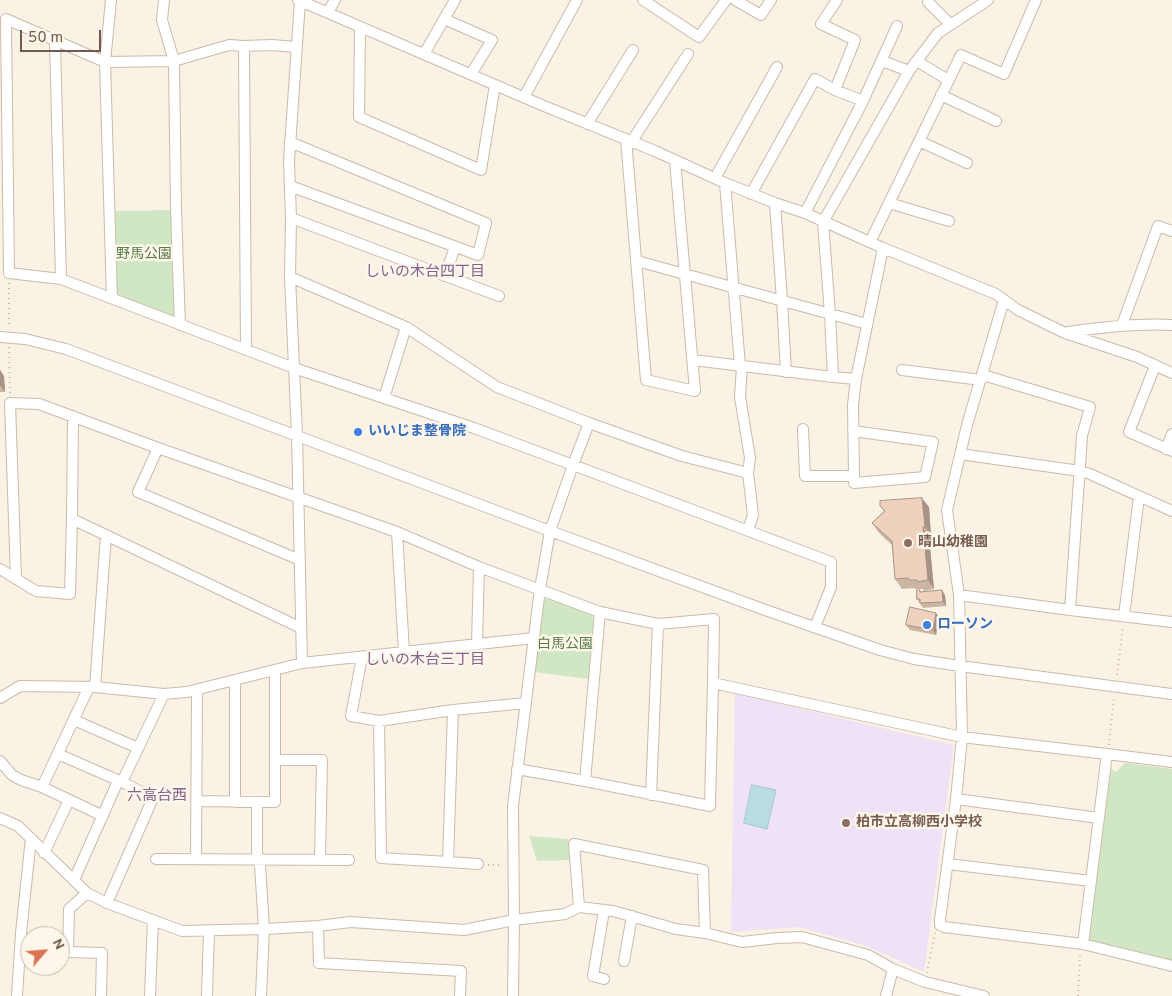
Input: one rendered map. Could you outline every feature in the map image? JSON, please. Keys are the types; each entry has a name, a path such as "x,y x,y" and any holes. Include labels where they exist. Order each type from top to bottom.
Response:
{"street":[{"path":"111,0 106,62 112,298"},
{"path":"164,0 162,20 174,61 180,325"},
{"path":"302,663 297,435 290,276 290,142 299,0 495,85 629,140 724,183 805,214 996,294 1018,310 1065,332 1137,357 1172,373"},
{"path":"328,12 335,0"},
{"path":"424,54 455,0"},
{"path":"524,97 577,0"},
{"path":"643,0 699,37 726,0"},
{"path":"735,0 761,15 771,0"},
{"path":"835,90 855,40 820,24 837,0"},
{"path":"833,377 823,222 909,71 938,33 986,0"},
{"path":"870,242 960,55 1004,74 1036,0"},
{"path":"928,2 950,24"},
{"path":"296,47 229,45 174,61 106,62 3,18 8,273 61,279 294,368 474,428 831,562 831,587 815,627"},
{"path":"444,20 492,40 471,74"},
{"path":"805,214 863,101 897,26"},
{"path":"360,27 359,117 482,170 495,85"},
{"path":"56,41 61,279"},
{"path":"244,46 246,350"},
{"path":"587,124 633,50"},
{"path":"675,160 695,391 646,380 629,140 688,54"},
{"path":"882,61 909,71"},
{"path":"917,61 948,80"},
{"path":"714,178 777,67"},
{"path":"752,194 815,80 863,101"},
{"path":"942,95 996,121"},
{"path":"919,141 967,162"},
{"path":"290,142 486,222 478,255 290,186"},
{"path":"724,183 741,366 740,397 750,458 748,473 754,515 748,530"},
{"path":"774,203 786,372"},
{"path":"889,203 949,221"},
{"path":"291,218 499,296"},
{"path":"1122,325 1158,226 1172,231"},
{"path":"446,276 455,247"},
{"path":"853,430 933,442 925,477 854,483 853,430 853,405 856,379 883,248"},
{"path":"637,261 867,324"},
{"path":"290,276 406,327 497,388 682,456 748,473"},
{"path":"1004,300 960,454 947,510 959,595 962,736 940,925 1084,944 1172,966"},
{"path":"1065,332 1122,325 1172,324"},
{"path":"384,398 406,327"},
{"path":"0,337 25,339 66,349 550,531 880,650 914,659 960,666 1172,694"},
{"path":"693,360 856,379"},
{"path":"1155,366 1129,432 1169,450 1172,434"},
{"path":"902,370 982,377 1090,407 1082,436 1070,610"},
{"path":"16,579 10,403 39,404 73,416 397,532 479,567 600,612 658,624 714,619 710,806 518,769"},
{"path":"0,569 36,590 70,594 73,416"},
{"path":"512,996 514,920 513,806 540,589 550,531 590,423"},
{"path":"803,429 805,476 854,476"},
{"path":"158,448 138,492 300,560"},
{"path":"960,454 1080,471 1172,511"},
{"path":"1124,616 1139,497"},
{"path":"72,519 301,628"},
{"path":"397,532 404,652"},
{"path":"42,787 92,687 106,535"},
{"path":"477,644 479,567"},
{"path":"959,595 1172,622"},
{"path":"585,781 600,612"},
{"path":"651,795 658,624"},
{"path":"0,698 20,686 92,687 164,694 187,692 302,663 534,638"},
{"path":"362,656 351,716 379,721 454,710 526,703"},
{"path":"197,801 275,802 275,670"},
{"path":"235,802 236,680"},
{"path":"713,683 962,736 1172,762"},
{"path":"196,859 197,690"},
{"path":"74,880 103,816 164,694"},
{"path":"448,862 454,710"},
{"path":"74,720 138,748"},
{"path":"379,721 381,858 478,864"},
{"path":"58,754 153,798 107,903"},
{"path":"1084,944 1107,754"},
{"path":"275,760 322,760 320,860"},
{"path":"0,761 12,775 21,780 42,787 103,816"},
{"path":"956,799 1099,818"},
{"path":"44,852 69,800"},
{"path":"257,802 257,853 260,865 264,930 261,996"},
{"path":"0,818 18,826 87,893 107,903 182,931 264,930 350,922 464,930 514,920 565,914 579,907 613,911 676,929 705,933 742,942 777,938 802,938 868,955 893,969 926,982 942,991 984,996"},
{"path":"17,996 21,933 31,838"},
{"path":"579,907 574,844 703,870 705,933"},
{"path":"156,859 349,860"},
{"path":"948,864 1091,881"},
{"path":"87,893 69,909 68,952 102,953 101,996"},
{"path":"604,910 593,976 604,979"},
{"path":"624,961 632,916"},
{"path":"150,996 153,921"},
{"path":"318,926 320,963 461,971 460,996"},
{"path":"207,996 209,931"},
{"path":"886,996 893,969"}],"path":[{"path":"8,273 9,325"},
{"path":"10,348 10,403"},
{"path":"1117,675 1124,616"},
{"path":"1107,754 1115,693"},
{"path":"478,864 514,866"},
{"path":"926,982 936,933 940,925"},
{"path":"1078,996 1080,951 1084,944"}],"shaded area":[{"name":"柏市立高柳西小学校","path":"735,693 954,745 924,972 864,945 798,927 731,932"}],"green space":[{"name":"野馬公園","path":"176,210 180,325 112,298 109,211"},
{"name":"白馬公園","path":"548,598 590,613 594,618 589,679 535,672 544,600"},
{"path":"1125,763 1172,769 1172,962 1092,941 1089,938 1111,769 1116,772"},
{"path":"529,836 568,839 570,860 537,861"}],"water":[{"path":"752,785 776,790 767,829 744,823"}],"building":[{"path":"922,498 928,580 917,582 917,580 909,580 908,578 895,579 892,541 872,523 885,511 880,506 880,501"},
{"path":"917,590 920,590 920,592 942,590 943,602 920,603 920,599 917,599"},
{"path":"910,607 936,613 933,630 906,625"}],"place":[{"name":"いいじま整骨院","path":"358,432"},
{"name":"晴山幼稚園","path":"908,543"},
{"name":"ローソン","path":"927,625"},
{"name":"柏市立高柳西小学校","path":"846,823"}],"district":[{"name":"しいの木台四丁目","path":"425,273"},
{"name":"しいの木台三丁目","path":"425,661"},
{"name":"六高台西","path":"157,797"}]}
